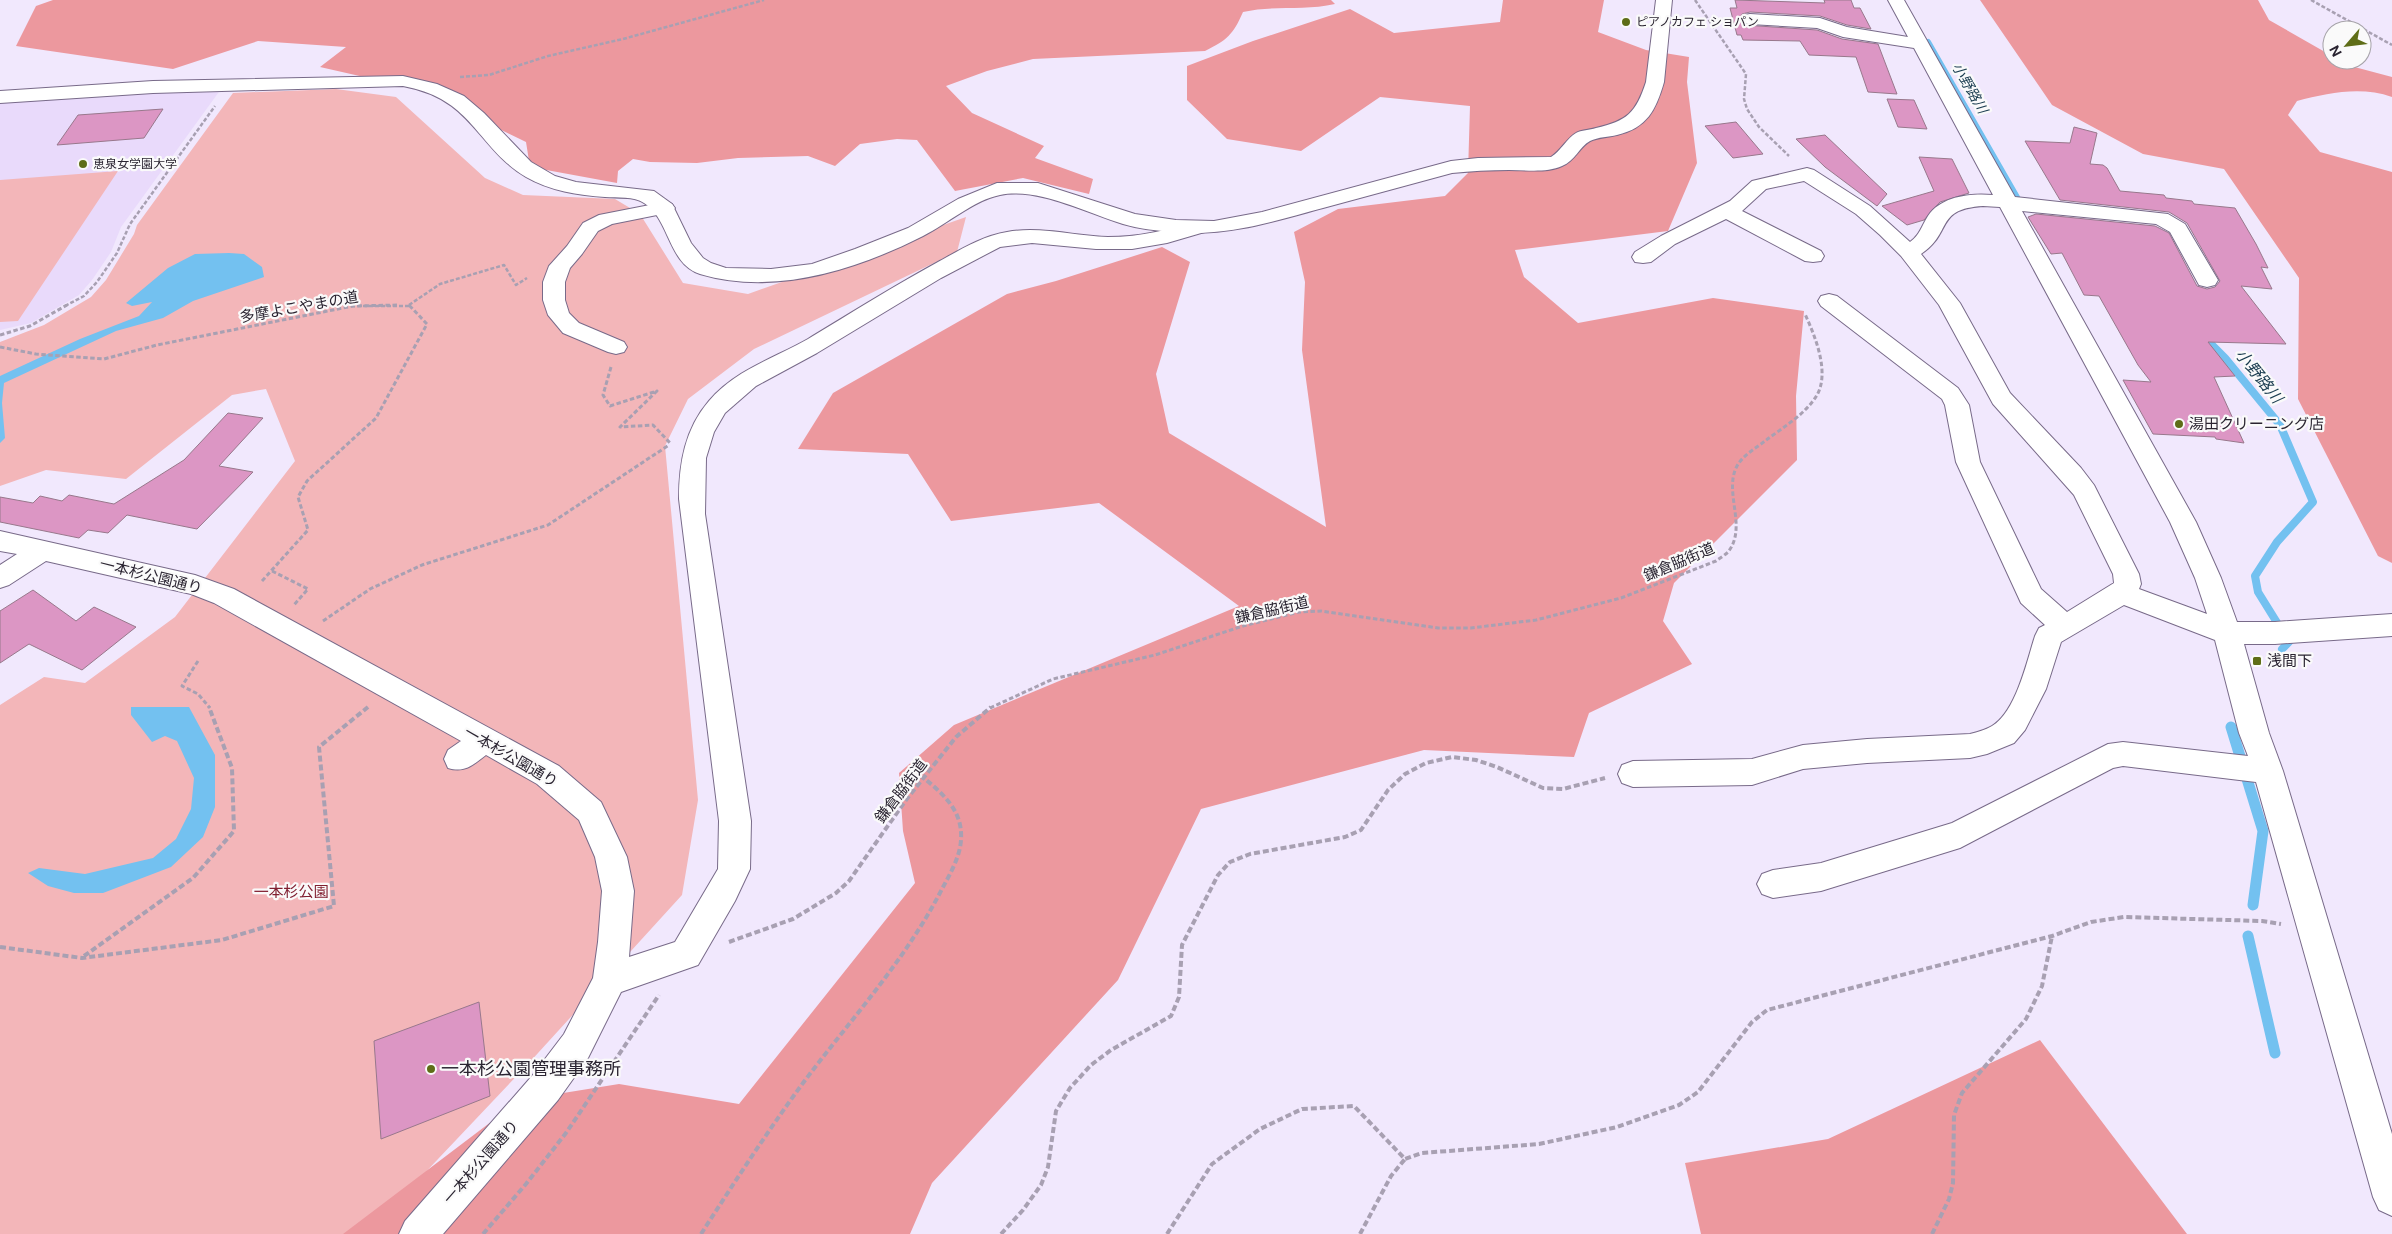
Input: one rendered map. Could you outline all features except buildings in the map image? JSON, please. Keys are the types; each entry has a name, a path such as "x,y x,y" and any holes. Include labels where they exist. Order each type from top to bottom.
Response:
{"street":[{"path":"0,97 231,84 403,81 421,84 456,100 517,161 533,173 559,185 647,195 665,208 680,243 694,263 720,273 755,276 798,273 848,260 921,229 974,198 1006,188 1028,188 1048,191 1132,220 1201,227 1226,226 1264,218 1451,167 1478,164 1539,164 1562,159 1583,137 1626,126 1638,119 1642,114 1655,82 1664,0"},
{"path":"1896,0 2184,522 2208,578 2227,633 2254,734 2268,771 2316,930 2392,1197"},
{"path":"1750,19 1820,24 1844,32 1919,44"},
{"path":"1633,774 1752,772 1803,757 1868,751 1970,746 1987,742 2004,734 2015,722 2032,689 2049,636 2122,593 2128,584 2126,574 2086,491 2001,398 1949,303 1908,252 1862,210 1807,174 1759,185 1727,211 1668,240 1643,257"},
{"path":"1908,252 1929,236 1934,220 1946,209 1961,202 1982,200 2006,201 2039,207 2161,218 2178,228 2207,280"},
{"path":"616,348 572,328 565,322 559,315 554,300 554,282 560,266 575,250 590,227 606,219 665,208"},
{"path":"1727,211 1813,256"},
{"path":"609,980 686,954 734,870 736,853 735,821 720,703 692,514 690,472 694,454 709,418 717,406 744,383 810,347 924,278 992,243 1008,238 1034,236 1108,243 1135,242 1181,235 1201,227"},
{"path":"1829,301 1950,394 1957,405 1968,462 2031,596 2064,626"},
{"name":"一本杉公園通り","path":"0,542 195,585 224,596 548,775 590,810 611,857 618,892 615,942 609,980 576,1046 545,1088 418,1234"},
{"path":"0,578 42,551"},
{"path":"2122,593 2227,633 2284,633 2392,625"},
{"path":"459,759 484,740"},
{"path":"1773,884 1821,877 1960,834 2108,756 2123,754 2268,771"}],"path":[{"path":"460,77 489,76 548,56 623,39 764,0"},
{"path":"1695,0 1746,74 1744,99 1747,110 1759,127 1807,174"},
{"path":"2311,0 2392,45"},
{"path":"0,335 30,326 55,314 84,296 117,253 130,224 231,84"},
{"path":"262,581 308,530 298,497 307,481 376,418 427,324 409,305 440,284 504,265 516,286 533,275"},
{"name":"多摩よこやまの道","path":"0,347 36,354 104,359 157,345 353,306 409,305"},
{"name":"鎌倉脇街道","path":"686,954 775,927 825,902 849,881 956,737 974,719 993,705 1017,693 1078,672 1180,648 1243,626 1310,611 1438,628 1471,628 1536,620 1621,598 1716,561 1728,551 1735,534 1733,486 1736,468 1744,458 1790,422 1817,395 1823,378 1812,328"},
{"path":"616,348 603,395 610,406 657,391 620,427 653,425 671,444"},
{"path":"321,623 370,589 422,565 548,525 709,418"},
{"path":"272,571 308,589 290,609"},
{"path":"82,958 192,878 234,831 232,768 211,709 198,694 182,686 198,661"},
{"path":"0,947 82,958 222,940 334,906 319,747 373,703"},
{"path":"1001,1234 1024,1210 1041,1185 1048,1167 1056,1111 1070,1088 1091,1065 1111,1050 1171,1016 1179,998 1182,945 1218,875 1230,862 1250,854 1345,838 1361,830 1388,790 1404,774 1426,763 1452,757 1476,760 1497,767 1543,788 1563,789 1633,774"},
{"path":"701,1234 784,1110 829,1048 881,986 918,933 938,899 954,864 960,841 960,828 955,808 950,800 924,778"},
{"path":"1360,1234 1391,1176 1405,1159 1422,1153 1538,1144 1617,1127 1679,1105 1698,1092 1746,1030 1767,1010 2052,936 2091,922 2124,916 2262,921 2316,930"},
{"path":"1932,1234 1949,1200 1953,1183 1954,1115 1962,1093 2026,1019 2042,986 2052,936"},
{"path":"483,1234 520,1192 592,1096 632,1033 677,971 686,954"},
{"path":"1168,1234 1212,1164 1260,1129 1302,1109 1354,1106 1405,1159"}],"shaded area":[{"path":"53,0 1331,0 1335,4 1243,12 1232,32 1219,44 1205,51 1033,59 987,71 946,86 972,113 1044,146 1035,158 1093,179 1089,194 1023,178 955,191 917,140 897,139 860,144 835,166 808,156 738,158 697,163 650,162 633,159 618,171 617,183 530,167 526,142 491,125 461,99 320,67 346,47 258,41 173,69 16,46 36,6"},
{"path":"1503,0 1604,0 1598,32 1646,50 1689,57 1687,82 1697,163 1668,231 1515,250 1524,277 1578,323 1713,298 1804,311 1796,396 1797,460 1674,583 1663,621 1692,664 1589,713 1574,757 1424,750 1201,809 1118,980 932,1183 910,1234 343,1234 520,1100 619,1084 739,1104 915,883 903,831 899,773 954,725 1239,606 1099,503 951,521 908,454 798,449 833,393 1007,294 1056,281 1162,247 1190,262 1156,374 1169,433 1326,527 1302,350 1305,282 1294,232 1338,209 1445,196 1468,173 1470,106 1380,97 1301,151 1227,139 1187,100 1187,66 1253,41 1350,9 1394,33 1500,22"},
{"path":"1980,0 2258,0 2269,20 2322,50 2322,70 2366,70 2392,77 2392,97 2356,91 2321,95 2297,101 2288,115 2320,152 2392,172 2392,563 2378,556 2298,399 2299,278 2224,169 2143,154 2052,105"},
{"name":"恵泉女学園大学","path":"221,89 121,227 111,252 79,295 31,323 0,330 0,102"},
{"path":"2040,1040 2187,1234 1701,1234 1685,1163 1828,1139"}],"green space":[{"name":"一本杉公園","path":"336,89 396,97 485,178 523,195 615,199 640,214 683,283 748,294 966,217 957,252 754,349 688,399 665,446 698,800 682,895 528,1064 367,1234 0,1234 0,705 44,677 85,683 175,617 295,461 266,389 232,395 126,479 46,470 0,486 0,342 44,325 91,297 106,280 134,234 137,225 233,93"},
{"path":"118,171 18,321 0,322 0,180"}],"water":[{"path":"195,254 244,254 262,267 264,277 193,301 163,318 116,331 4,383 2,403 5,438 0,443 0,376 80,339 139,316 152,302 132,306 126,303 168,268"},
{"path":"131,707 189,707 215,755 215,807 203,837 171,867 103,893 74,893 48,886 28,873 39,868 85,874 153,858 176,839 191,809 194,778 177,741 165,736 152,742 131,715"}],"waterway":[{"name":"小野路川","path":"1928,42 2018,199"},
{"name":"小野路川","path":"2201,334 2225,358 2280,425 2313,502 2277,542 2255,576 2258,592 2289,642 2282,649"},
{"path":"2231,727 2263,831 2253,905"},
{"path":"2248,936 2275,1053"}],"place":[{"name":"ピアノカフェ ショパン","path":"1626,22"},
{"name":"恵泉女学園大学","path":"83,164"},
{"name":"湯田クリーニング店","path":"2179,424"},
{"name":"浅間下","path":"2257,661"},
{"name":"一本杉公園管理事務所","path":"431,1069"}]}
